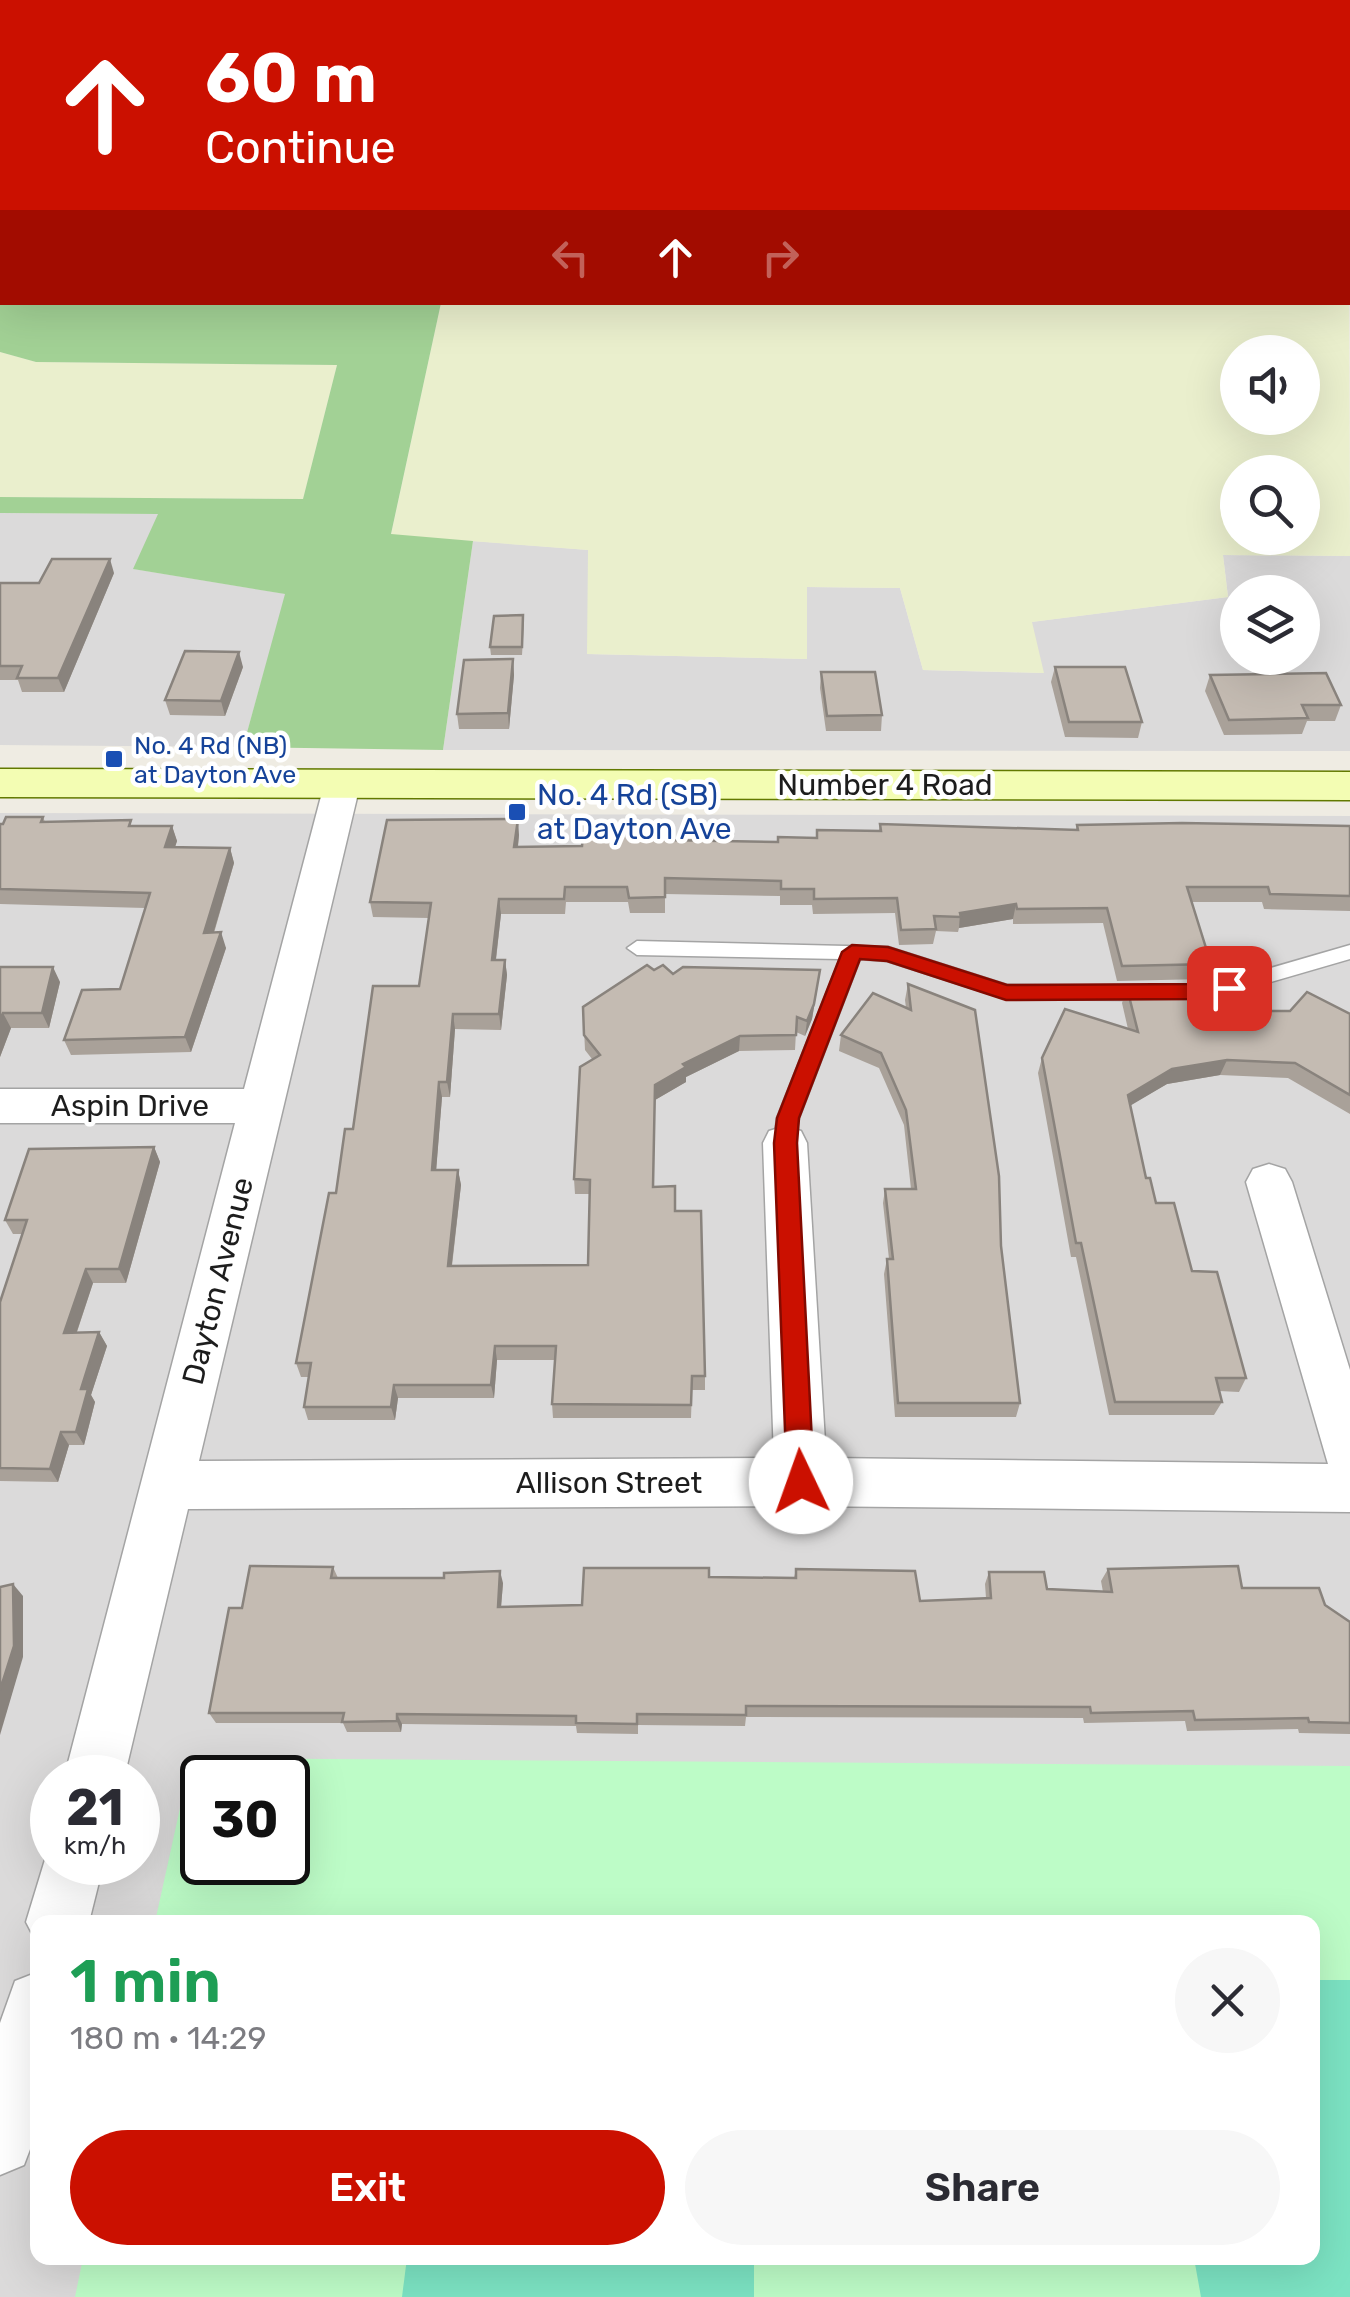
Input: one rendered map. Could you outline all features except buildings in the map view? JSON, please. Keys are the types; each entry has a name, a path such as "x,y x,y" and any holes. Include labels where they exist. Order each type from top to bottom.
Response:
{"main road":[{"name":"Number 4 Road","path":"0,783 1350,786"}],"street":[{"name":"Dayton Avenue","path":"100,1755 342,785"},
{"name":"Aspin Drive","path":"0,1106 261,1106"},
{"path":"785,1143 801,1482"},
{"path":"1269,1182 1350,1455"},
{"name":"Allison Street","path":"169,1485 801,1482 1350,1488"},
{"path":"60,1915 67,1885"},
{"path":"0,2141 30,2032"}],"lane":[{"path":"637,948 888,954 984,986 1035,994 1215,990 1350,952"},
{"path":"785,1143 788,1118 852,952"},
{"path":"0,2008 30,2006"}],"shaded area":[{"path":"0,513 159,514 134,569 286,594 243,747 0,745"},
{"path":"473,541 589,550 588,654 806,659 807,587 900,588 923,670 1043,673 1031,622 1220,598 1220,675 1320,675 1320,575 1225,575 1223,555 1350,556 1350,751 443,750"},
{"path":"0,813 1350,816 1350,2297 0,2297"}],"green space":[{"path":"0,305 441,305 391,534 473,541 443,750 243,747 285,594 133,569 158,514 0,513 0,497 303,499 337,365 36,362 0,352"},
{"path":"441,305 1349,305 1350,556 1223,555 1225,575 1220,575 1220,598 1032,622 1044,673 923,670 900,588 807,587 807,659 587,654 588,550 391,535"},
{"path":"0,352 36,362 337,365 303,499 0,497"},
{"path":"310,1759 1350,1766 1350,2297 75,2297 82,2265 1320,2265 1320,1915 157,1915 180,1808 180,1885 310,1885"},
{"path":"1320,1980 1350,1980 1350,2297 1201,2297 1195,2265 1320,2265"},
{"path":"406,2265 754,2265 754,2297 402,2297"}],"place":[{"name":"No. 4 Rd (NB) at Dayton Ave","path":"114,759"},
{"name":"No. 4 Rd (SB) at Dayton Ave","path":"517,812"}],"route":[{"path":"801,1482 785,1143 788,1118 852,952 888,954 1006,992 1200,992 1229,988"}]}
